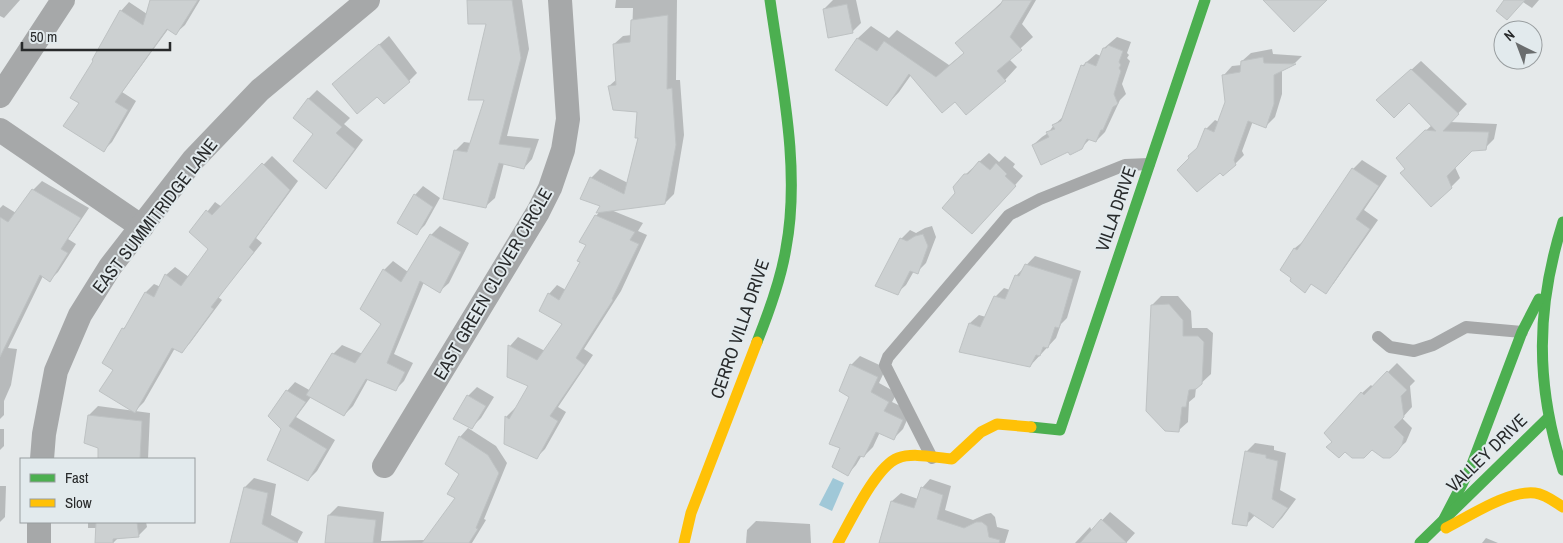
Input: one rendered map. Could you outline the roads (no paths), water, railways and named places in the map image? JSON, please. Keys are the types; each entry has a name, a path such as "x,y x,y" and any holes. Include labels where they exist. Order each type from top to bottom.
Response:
{"street":[{"path":"0,96 63,0"},
{"name":"EAST SUMMITRIDGE LANE","path":"42,458 44,434 56,371 80,315 110,268 194,160 260,90 368,0"},
{"name":"EAST GREEN CLOVER CIRCLE","path":"384,466 538,212 550,188 563,150 568,119 560,0"},
{"name":"CERRO VILLA DRIVE","path":"684,543 691,512 770,308 781,271 788,232 791,191 788,140 770,0"},
{"name":"VILLA DRIVE","path":"932,458 952,459 981,432 997,424 1060,430 1205,0"},
{"path":"0,130 142,227"},
{"name":"VALLEY DRIVE","path":"1422,541 1548,418 1542,332 1545,290 1563,222"},
{"name":"VALLEY DRIVE","path":"1444,519 1471,468 1522,332 1545,290"},
{"path":"1548,418 1563,470"},
{"path":"838,543 876,479 887,465 896,458 932,458"},
{"path":"1422,541 1508,497 1523,493 1537,493 1563,507"},
{"path":"39,523 39,543"}],"lane":[{"path":"932,458 885,365 888,357 1009,215 1040,200 1125,165 1149,164"},
{"path":"1378,337 1390,347 1414,351 1433,345 1466,327 1522,332"}],"water":[{"path":"833,478 844,483 832,511 819,505"}]}
